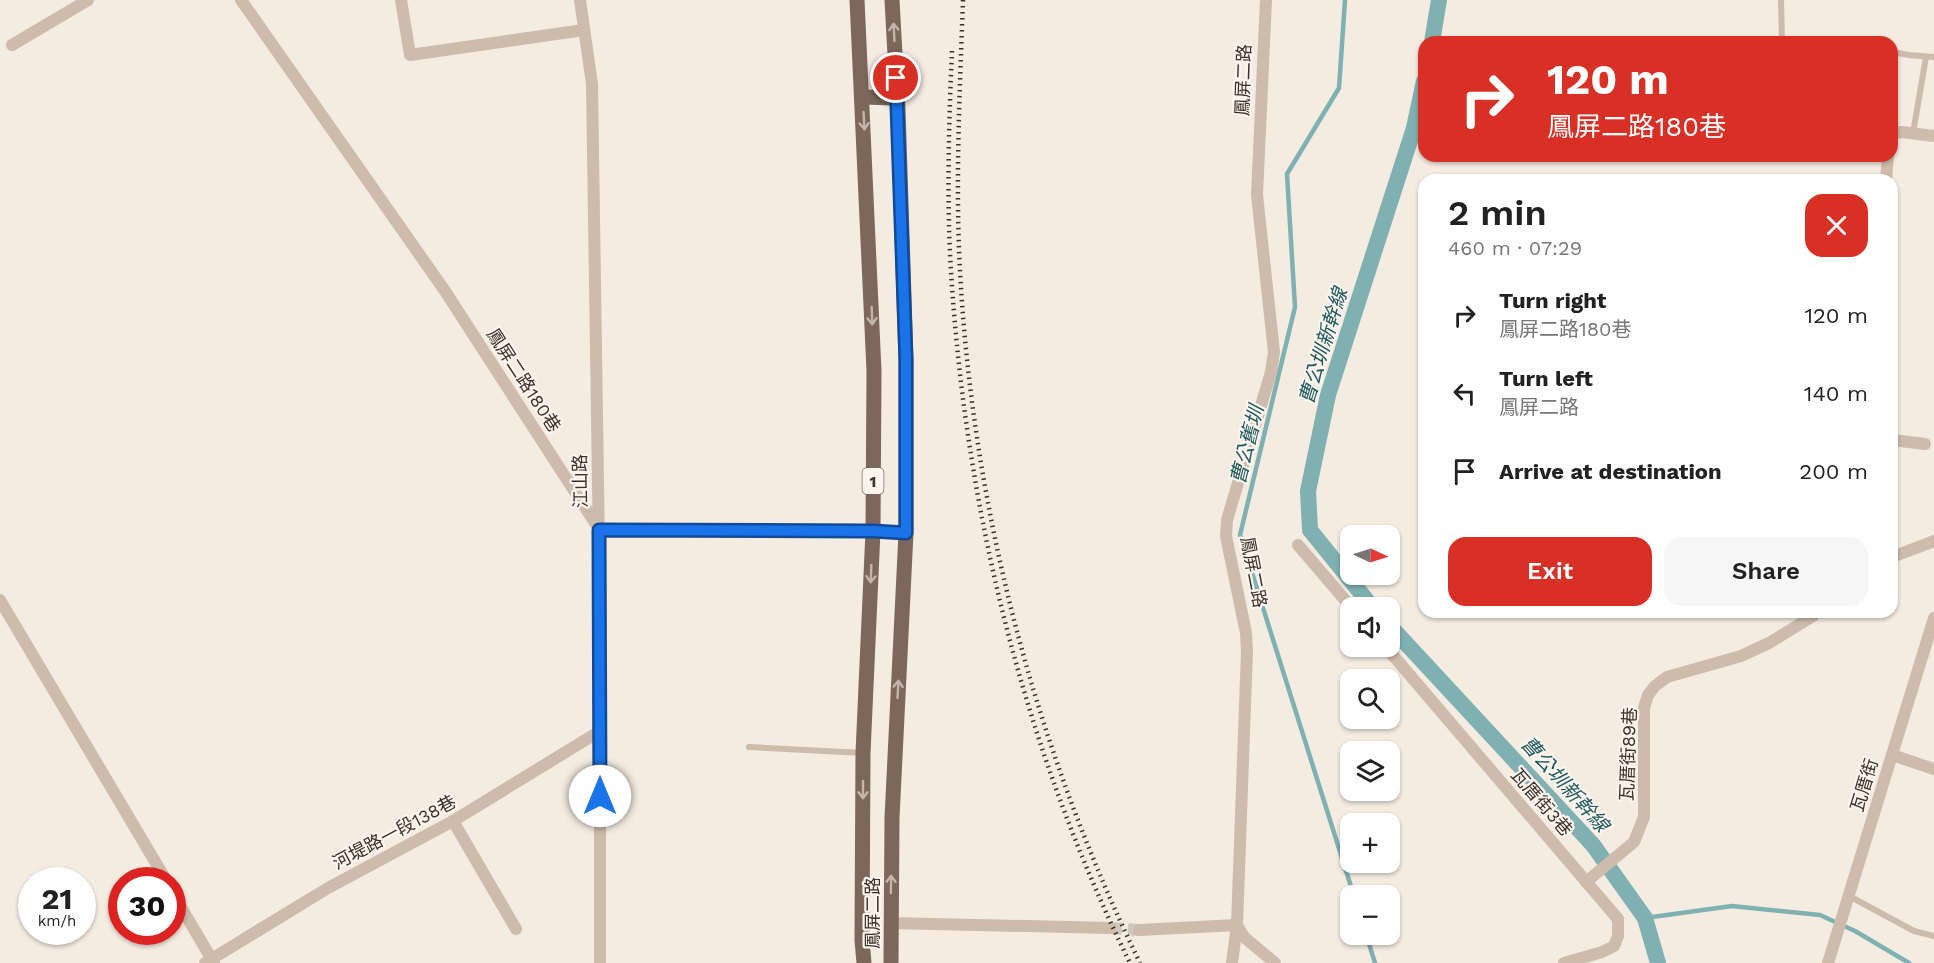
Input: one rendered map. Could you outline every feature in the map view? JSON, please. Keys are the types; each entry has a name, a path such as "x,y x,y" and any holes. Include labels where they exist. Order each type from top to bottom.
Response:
{"main road":[{"name":"鳳屏二路","path":"857,0 874,371 873,531 863,753 862,940 864,963"},
{"name":"鳳屏二路","path":"891,963 892,806 906,533 906,360 892,0"},
{"path":"862,97 897,98"}],"street":[{"path":"12,45 88,0"},
{"name":"鳳屏二路180巷","path":"242,0 445,291 599,530"},
{"path":"401,0 410,55 584,30"},
{"name":"江山路","path":"580,0 592,84 599,530 600,963"},
{"name":"鳳屏二路","path":"1232,963 1238,925 1247,651 1246,633 1226,536 1227,520 1271,372 1274,352 1257,195 1266,0"},
{"path":"1898,132 1934,136"},
{"path":"1898,441 1925,444"},
{"path":"599,530 906,533"},
{"path":"1898,555 1934,541"},
{"path":"1298,545 1343,597"},
{"path":"0,600 158,867"},
{"name":"瓦厝街89巷","path":"1591,879 1634,842 1644,817 1644,708 1648,695 1655,686 1667,677 1741,656 1769,643 1810,618"},
{"name":"瓦厝街","path":"1828,963 1892,755 1929,646 1934,618"},
{"name":"瓦厝街3巷","path":"1395,657 1591,879 1618,919 1618,936 1614,946 1602,952 1564,963"},
{"name":"河堤路一段138巷","path":"210,962 328,888 453,821 600,731"},
{"path":"1892,755 1934,769"},
{"path":"453,821 516,929"},
{"path":"186,918 210,962"},
{"path":"890,923 1110,928"},
{"path":"1139,930 1238,925 1244,937 1275,963"}],"lane":[{"path":"1781,0 1782,36"},
{"path":"1898,53 1930,57 1913,133"},
{"path":"749,747 863,753"},
{"path":"1849,896 1914,931 1934,936"}],"waterway":[{"name":"曹公舊圳","path":"1345,0 1339,88 1287,174 1295,307 1240,535 1351,885"},
{"name":"曹公圳新幹線","path":"1433,36 1439,0"},
{"name":"曹公圳新幹線","path":"1364,597 1310,530 1308,491 1328,395 1414,128 1418,109"},
{"name":"曹公圳新幹線","path":"1400,637 1593,845 1645,918 1658,963"},
{"path":"1645,918 1732,906 1820,915 1855,931 1909,963"},
{"name":"曹公舊圳","path":"1369,945 1375,963"}],"tunnel":[{"path":"1110,928 1139,930"}],"railway":[{"path":"963,0 958,156 959,249 965,341 976,433 992,524 1013,615 1038,704 1068,792 1102,879 1140,963"},
{"path":"952,51 949,152 950,254 957,346 968,437 984,528 1004,618 1029,706 1058,793 1092,879 1130,963"}],"route":[{"path":"600,796 599,530 906,533 906,360 896,78"}]}
